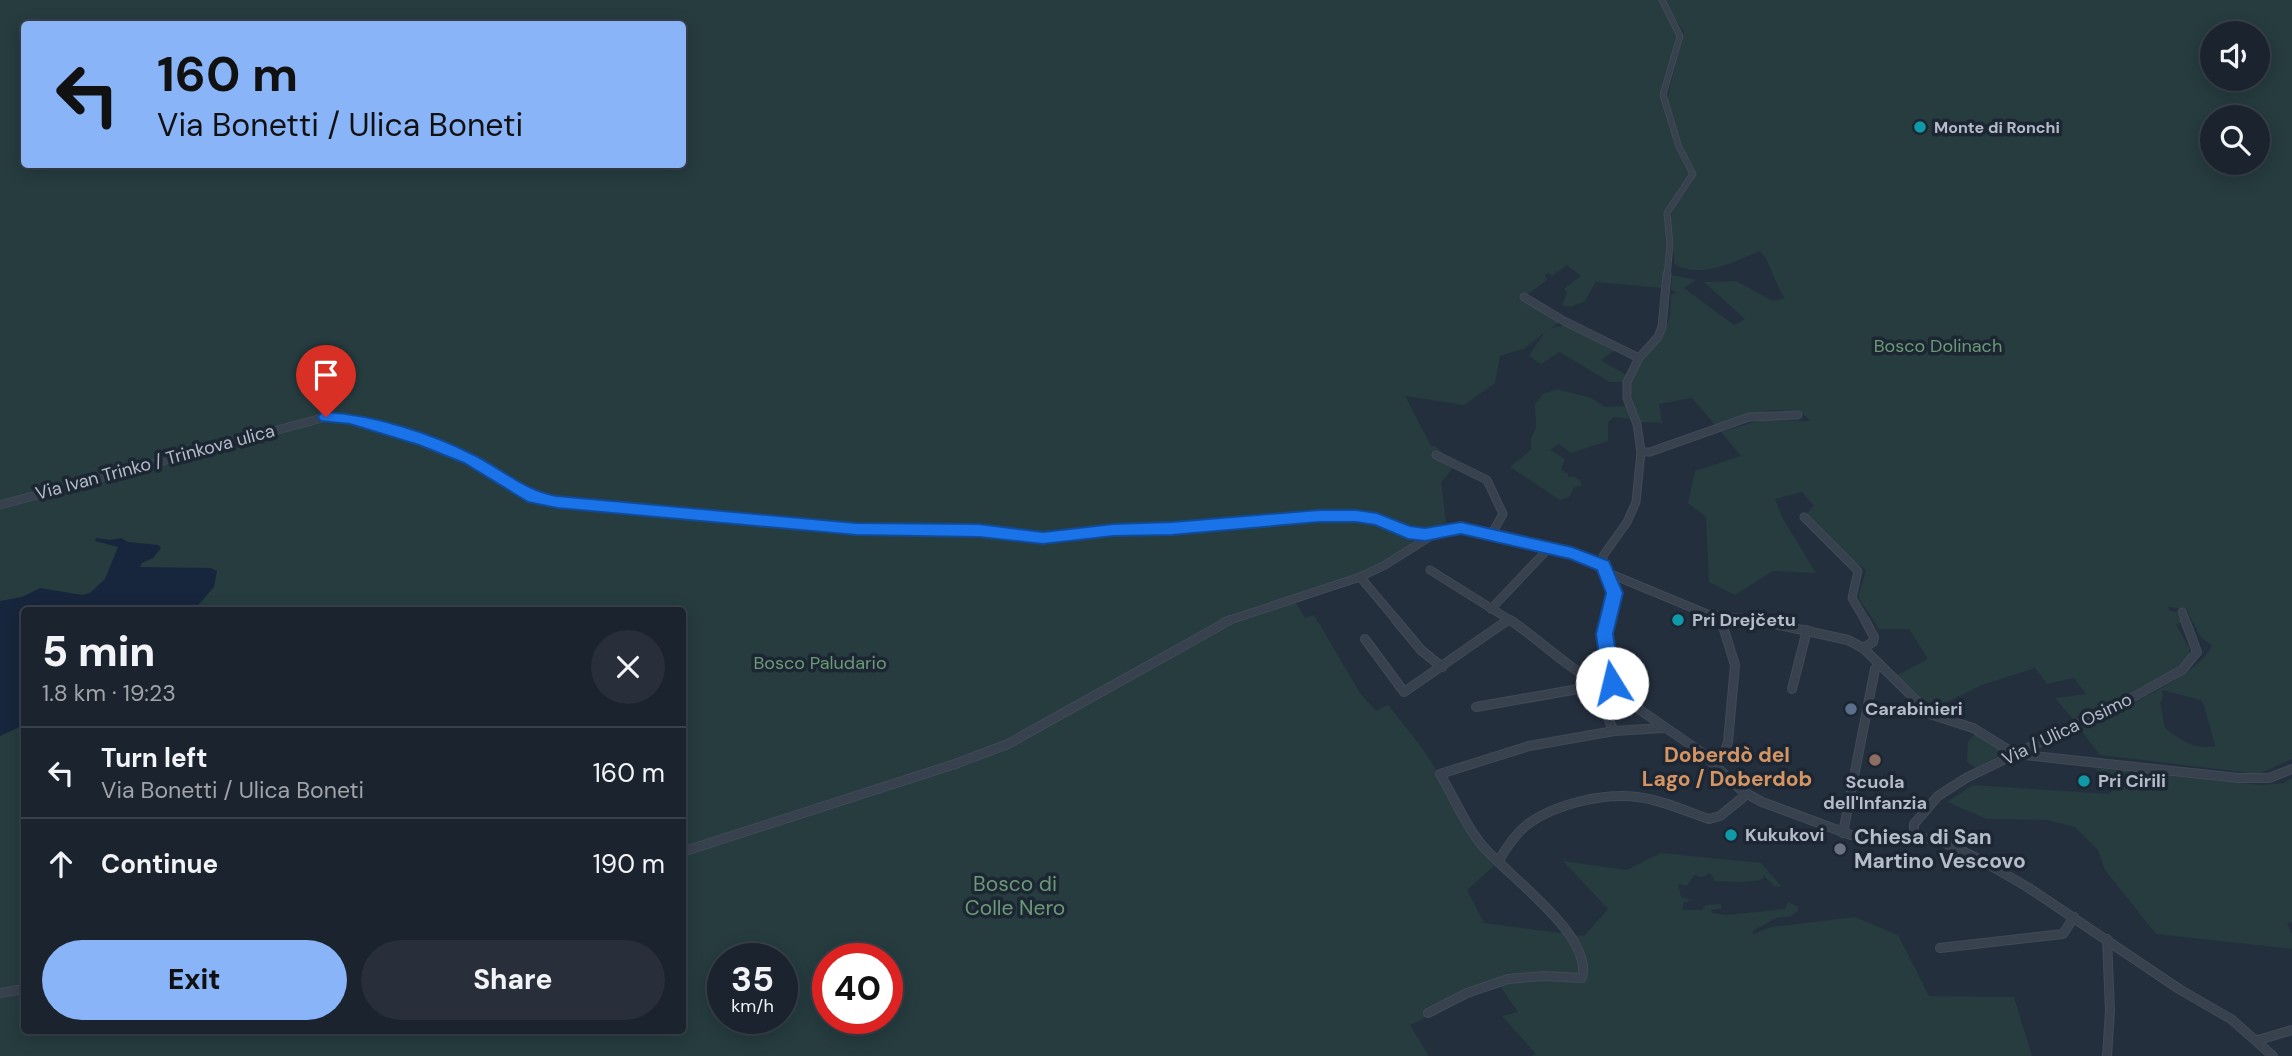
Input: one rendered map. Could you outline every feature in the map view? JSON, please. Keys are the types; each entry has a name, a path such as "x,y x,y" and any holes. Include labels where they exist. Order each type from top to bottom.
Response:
{"street":[{"path":"1615,691 1605,634 1614,593 1605,569 1605,549 1627,522 1636,502 1641,452 1637,424 1626,389 1627,382 1639,358 1660,334 1670,245 1667,213 1693,171 1682,154 1664,102 1665,88 1680,36 1662,0"},
{"path":"1523,298 1639,358"},
{"path":"1641,452 1650,452 1749,417 1798,415"},
{"name":"Via Ivan Trinko / Trinkova ulica","path":"0,505 326,417 350,419 424,440 470,459 524,493 543,500 856,529 979,531 1043,538 1113,530 1172,529 1319,516 1356,516 1377,520 1408,533"},
{"path":"1436,455 1487,480 1492,486 1503,514 1491,536"},
{"path":"1804,517 1858,571 1852,598 1874,637 1872,642 1863,648"},
{"path":"1408,533 1425,534 1461,528 1572,553 1684,605 1720,617 1744,618 1835,636 1863,648 1930,714 1973,728 2015,754 2238,778 2269,778 2292,769"},
{"path":"686,851 955,764 1008,744 1219,624 1360,577 1385,565 1439,531"},
{"path":"1408,533 1417,543"},
{"path":"1491,609 1548,549"},
{"path":"1430,570 1509,620 1601,685 1615,691 1663,729 1716,765 1747,794 1843,833 1863,837 1914,837 1945,844 1981,860 2074,917 2179,989 2231,1019 2273,1056"},
{"path":"1360,577 1421,650 1442,667"},
{"name":"Via / Ulica Osimo","path":"1914,837 1914,824 1938,796 1966,778 2137,695 2182,670 2197,652 2182,612"},
{"path":"1716,765 1728,742 1735,665 1720,617"},
{"path":"1365,639 1404,692 1509,620"},
{"path":"1792,689 1807,630"},
{"path":"1843,833 1874,669 1879,664"},
{"path":"1476,707 1601,685"},
{"path":"1615,691 1602,705 1615,731"},
{"path":"1428,1013 1471,990 1494,983 1538,976 1582,978 1585,968 1555,914 1498,862 1476,837 1440,774 1529,746 1615,731 1663,729"},
{"path":"1498,862 1506,849 1532,821 1582,803 1624,796 1639,797 1710,820 1720,816 1747,794"},
{"path":"1940,948 2063,934 2074,917"},
{"path":"2107,939 2110,1011 2107,1056"},
{"path":"0,993 21,990"},
{"path":"2258,1040 2292,1030"}],"green space":[{"path":"0,0 1659,0 1680,38 1666,92 1668,121 1681,152 1693,171 1667,213 1670,245 1663,288 1596,282 1584,302 1570,307 1562,305 1567,293 1564,289 1581,276 1567,265 1552,276 1548,273 1545,275 1547,280 1524,297 1564,319 1550,329 1568,324 1617,349 1601,360 1626,375 1624,382 1610,382 1559,352 1541,364 1529,356 1544,333 1525,348 1500,356 1495,383 1464,405 1405,396 1431,446 1435,446 1455,465 1441,483 1446,522 1431,533 1406,534 1413,543 1386,563 1294,600 1305,618 1314,615 1360,693 1376,711 1388,705 1420,745 1494,866 1467,890 1484,923 1584,936 1608,909 1563,861 1627,870 1661,853 1761,863 1782,887 1774,886 1763,875 1763,879 1739,882 1715,881 1710,873 1702,877 1694,875 1687,886 1678,884 1681,897 1692,900 1683,903 1683,910 1702,910 1706,905 1720,904 1722,908 1711,910 1713,913 1727,915 1785,909 1788,902 1798,907 1798,911 1791,916 1776,918 1753,931 1753,934 1771,927 1855,917 1898,935 1929,996 2014,997 2032,1056 1532,1056 1536,1054 1502,1016 1518,1012 1499,984 1410,1025 1429,1056 0,1056"},
{"name":"Bosco Dolinach","path":"1662,0 2292,0 2292,759 2259,774 2100,755 2080,729 2153,693 2204,658 2212,646 2200,636 2186,609 2168,607 2170,611 2176,612 2182,623 2176,624 2189,648 2189,656 2171,673 2073,719 2055,698 2086,694 2074,678 2047,684 2035,668 1982,685 1937,707 1920,699 1896,676 1928,659 1909,629 1879,629 1858,597 1866,570 1839,550 1805,515 1814,506 1802,492 1775,499 1782,517 1816,573 1773,571 1735,595 1709,582 1706,517 1688,503 1695,471 1741,456 1721,432 1761,420 1810,421 1802,414 1779,410 1751,414 1716,426 1692,398 1659,404 1662,423 1639,422 1630,388 1637,369 1663,334 1670,317 1671,295 1677,292 1671,290 1672,275 1696,280 1684,288 1734,325 1745,319 1704,282 1736,281 1773,301 1785,298 1760,251 1706,270 1674,264 1672,213 1696,173 1686,157 1667,99 1684,32","holes":["2162,690 2201,700 2215,746 2201,747 2188,743 2165,728 2160,702 2163,699"]},
{"path":"1557,389 1591,398 1605,407 1626,406 1630,419 1614,417 1608,422 1608,441 1571,453 1559,444 1550,450 1565,459 1561,470 1568,474 1568,478 1572,476 1580,480 1582,485 1574,488 1569,497 1560,500 1510,467 1531,450 1531,439 1536,427 1535,404 1543,394"},
{"path":"1977,733 2005,752 1976,768 1967,762 1968,741"},
{"path":"2095,768 2261,785 2284,783 2292,778 2292,922 2287,923 2292,934 2292,949 2156,934 2105,870 2098,850 2075,827 2047,820 1987,819 1947,802 1973,785 2109,794 2113,789"}],"water":[{"path":"96,538 121,538 128,542 158,545 161,548 153,558 142,563 140,567 211,568 217,571 214,587 196,607 21,607 21,726 0,736 0,601 22,597 40,588 82,595 90,593 105,579 118,547 95,541"}],"place":[{"name":"Monte di Ronchi","path":"1920,127"},
{"name":"Pri Drejčetu","path":"1678,620"},
{"name":"Carabinieri","path":"1851,709"},
{"name":"Scuola dell'Infanzia","path":"1875,760"},
{"name":"Pri Cirili","path":"2084,781"},
{"name":"Kukukovi","path":"1731,835"},
{"name":"Chiesa di San Martino Vescovo","path":"1840,849"}],"district":[{"name":"Doberdò del Lago / Doberdob","path":"1727,767"}],"route":[{"path":"326,417 350,419 424,440 470,459 534,498 557,502 856,529 979,531 1043,538 1113,530 1172,529 1319,516 1356,516 1377,520 1408,533 1425,534 1461,528 1572,553 1603,565 1615,598 1605,634 1612,683"}],"park label":[{"name":"Bosco Paludario","path":"820,663"},
{"name":"Bosco di Colle Nero","path":"1015,896"}]}
